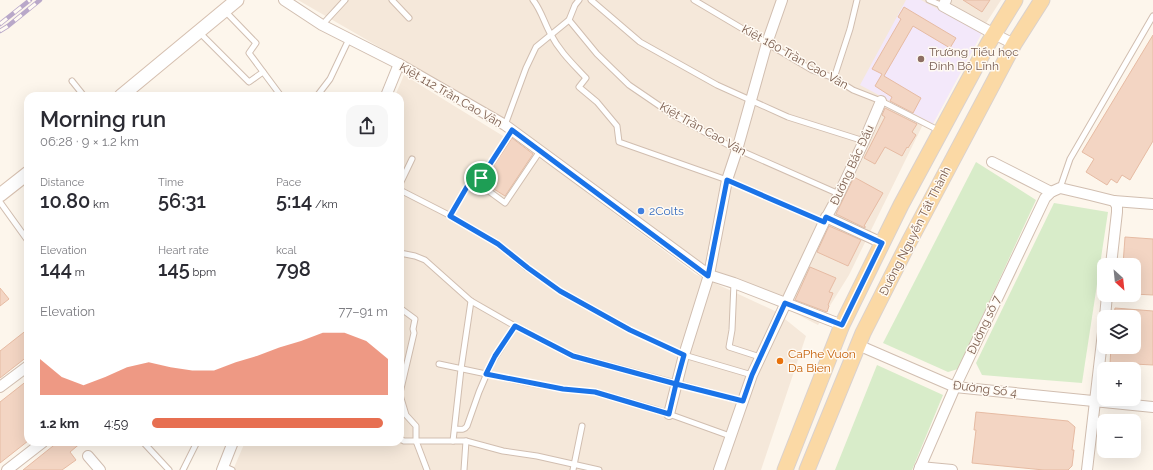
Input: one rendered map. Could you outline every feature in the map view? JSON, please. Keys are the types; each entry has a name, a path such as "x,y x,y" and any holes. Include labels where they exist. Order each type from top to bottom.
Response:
{"main road":[{"path":"128,92 237,0"},
{"name":"Đường Nguyễn Tất Thành","path":"785,470 842,325 882,243 901,205 994,34 1015,0"},
{"name":"Đường Nguyễn Tất Thành","path":"807,470 861,339 910,240 1014,44 1042,0"},
{"path":"0,196 24,176"},
{"path":"842,325 861,339"}],"street":[{"name":"Kiệt 112 Trần Cao Vân","path":"284,0 322,25 399,64 509,128 708,276 734,283 842,325"},
{"path":"669,414 684,355 708,276 727,180 767,43 782,0"},
{"path":"945,3 994,34 1014,44"},
{"path":"388,92 399,64"},
{"name":"Đường Bắc Đẩu","path":"719,470 752,375 785,303 864,142 881,101"},
{"path":"992,162 1056,190 1090,195 1114,201 1153,204"},
{"name":"Đường số 7","path":"919,468 955,387 1043,202 1045,198 1056,190"},
{"path":"1112,258 1117,212 1117,206 1114,201"},
{"path":"825,220 882,243"},
{"name":"Đường Số 4","path":"861,339 955,387 1095,401"},
{"path":"1087,470 1100,354"},
{"path":"0,388 24,369"},
{"path":"1095,401 1153,407"},
{"path":"7,470 38,446"},
{"path":"226,469 232,446"},
{"path":"88,456 100,470"},
{"path":"919,468 952,470"}],"lane":[{"path":"322,25 345,0"},
{"path":"392,0 409,18"},
{"path":"533,0 551,34 564,54 586,78 579,87 597,102 616,126 619,142 727,180 825,220"},
{"path":"450,216 468,185 481,178 509,128 526,68 536,47 569,20 575,5 579,0"},
{"path":"591,0 640,42 717,85 788,117 864,142"},
{"name":"Kiệt 160 Trần Cao Vân","path":"694,0 812,70 834,78 853,90 881,101 941,131"},
{"path":"834,78 850,29 857,0"},
{"path":"929,0 945,3"},
{"path":"224,10 256,43 249,53 278,92"},
{"path":"1056,190 1070,159 1153,16"},
{"name":"Kiệt Trần Cao Vân","path":"569,20 597,54 629,85 673,115 737,150 839,194"},
{"path":"198,32 249,82 263,72"},
{"path":"320,92 330,79 349,38"},
{"path":"72,80 81,92"},
{"path":"475,181 505,203 540,151"},
{"path":"404,176 412,159"},
{"path":"404,192 450,216 498,244 560,291 630,330 684,355 752,375"},
{"path":"0,202 24,235"},
{"path":"404,254 426,260 471,301 573,356 743,401"},
{"path":"734,283 732,330 729,347 760,357"},
{"path":"453,441 461,369 471,301"},
{"path":"404,311 415,319 413,329 414,333 404,365"},
{"path":"455,429 465,429 467,426 486,374 495,356 515,326"},
{"path":"439,364 563,389 595,392 669,414 730,436"},
{"path":"404,408 406,415 416,426 416,441 427,470"},
{"path":"573,470 582,426"},
{"path":"404,441 466,441 503,451 599,470"},
{"path":"464,470 466,441"},
{"path":"147,446 169,470"},
{"path":"183,470 195,446"}],"shaded area":[{"path":"298,0 1001,0 930,110 849,275 818,325 717,273 663,236 500,117"},
{"name":"Trường Tiểu học Đinh Bộ Lĩnh","path":"906,0 921,0 982,33 933,124 860,85"},
{"path":"404,75 550,165 695,274 775,311 806,336 761,470 233,470 243,446 404,446 404,92 397,92"}],"green space":[{"path":"976,162 1036,200 958,369 948,372 883,343"},
{"path":"1054,203 1108,212 1101,258 1097,258 1097,284 1082,383 982,375 976,363"},
{"path":"877,365 943,395 912,470 835,470"}],"building":[{"path":"963,0 990,0 982,12"},
{"path":"904,7 956,38 950,48 913,26 884,76 921,98 913,113 890,101 892,97 875,86 882,74 872,69 901,19 898,17"},
{"path":"1153,35 1153,141 1130,180 1122,175 1117,183 1111,179 1107,185 1086,172 1094,159 1082,152"},
{"path":"885,108 917,124 912,132 916,135 902,156 885,147 875,164 864,158 885,117 882,115"},
{"path":"512,138 533,154 505,196 483,182"},
{"path":"854,177 883,193 864,226 865,228 836,214"},
{"path":"829,226 861,240 848,266 817,252"},
{"path":"1125,237 1153,239 1153,295 1141,294 1141,258 1124,258"},
{"path":"810,267 836,278 829,292 833,293 827,312 795,300"},
{"path":"0,288 9,299 0,306"},
{"path":"1115,308 1140,310 1115,310"},
{"path":"1141,310 1153,311 1153,365 1141,364 1141,362 1110,362 1111,354 1141,354"},
{"path":"24,332 24,359 0,378 0,351"},
{"path":"24,383 24,444 0,463 0,402"},
{"path":"976,412 1068,421 1075,427 1072,450 1074,450 1072,466 1068,470 1044,470 972,463 976,430 974,430"},
{"path":"53,446 77,446 70,452 76,460 62,470 23,470"}],"railway":[{"path":"0,24 30,0"},
{"path":"0,31 40,0"}],"place":[{"name":"Trường Tiểu học Đinh Bộ Lĩnh","path":"921,59"},
{"name":"2Colts","path":"641,211"},
{"name":"CaPhe Vuon Da Bien","path":"780,361"}],"route":[{"path":"481,178 468,185 450,216 498,244 560,291 630,330 684,355 676,384 573,356 515,326 490,364 486,374 563,389 595,392 669,414 676,384 743,401 752,375 785,303 842,325 882,243 826,217 824,222 727,180 708,276 512,130 481,178"}]}
